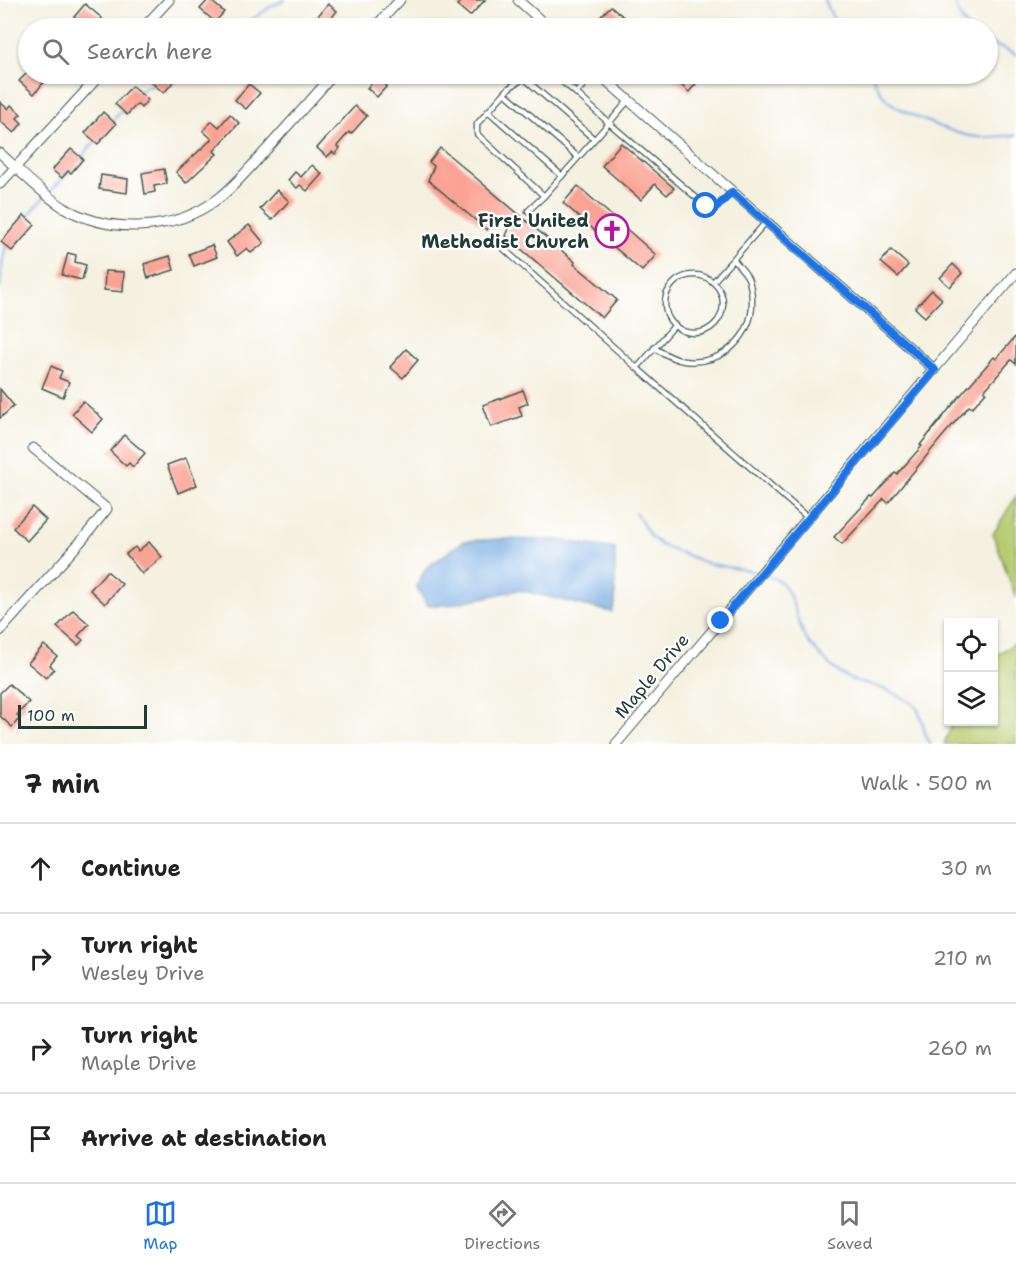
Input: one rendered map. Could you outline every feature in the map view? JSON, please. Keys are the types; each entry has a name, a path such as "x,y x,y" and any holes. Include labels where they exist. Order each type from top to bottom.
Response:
{"street":[{"path":"152,18 169,0"},
{"path":"383,18 400,0"},
{"path":"518,0 538,18"},
{"path":"0,184 92,84"},
{"path":"0,153 38,188 62,206 83,217 127,227 180,219 203,208 239,180 325,84"},
{"path":"611,84 935,370"},
{"name":"Maple Drive","path":"616,744 1016,273"},
{"path":"0,632 107,509 33,448"}],"lane":[{"path":"515,84 477,124 477,134 544,196"},
{"path":"531,84 594,139"},
{"path":"565,84 706,206 716,208 732,192"},
{"path":"576,93 585,84"},
{"path":"505,93 578,157"},
{"path":"528,211 629,100"},
{"path":"488,111 561,176"},
{"path":"713,282 766,222"},
{"path":"495,241 808,518"},
{"path":"654,348 683,361 703,361 719,356 744,336 750,323 752,292 748,277 734,260"},
{"path":"695,275 713,282 719,289 723,307 716,323 700,332 682,330 675,325 669,317 666,297 676,281 685,276 695,275"},
{"path":"637,368 675,325"}],"green space":[{"path":"1016,496 1016,598 993,534"},
{"path":"1016,643 1016,744 944,744 951,726 998,726 998,654"}],"water":[{"path":"558,540 615,549 615,604 612,612 519,590 448,605 427,605 416,586 426,568 464,541"}],"building":[{"path":"210,0 224,12 219,18 210,18 200,9"},
{"path":"462,0 485,0 470,16 457,5"},
{"path":"85,4 102,18 75,18"},
{"path":"328,4 337,11 332,18 317,17"},
{"path":"611,6 625,18 603,18 601,16"},
{"path":"22,84 42,84 34,94"},
{"path":"153,84 172,84 164,93"},
{"path":"249,84 260,93 246,109 235,100"},
{"path":"371,84 387,86 377,97 367,88"},
{"path":"680,84 696,84 689,92"},
{"path":"132,86 148,100 141,108 137,104 127,115 115,104"},
{"path":"0,102 8,109 11,105 21,114 17,118 22,123 14,133 0,121"},
{"path":"355,106 367,116 337,146 340,148 335,154 332,152 327,157 317,148"},
{"path":"103,112 116,124 98,144 85,133"},
{"path":"230,114 239,123 214,151 217,154 186,183 176,172 212,139 203,131 212,121 219,127"},
{"path":"621,143 674,188 667,195 655,184 641,200 602,166"},
{"path":"440,148 617,300 602,318 506,236 510,226 505,221 497,218 487,230 428,180 434,166 429,162"},
{"path":"71,149 83,159 71,173 68,171 62,178 52,170"},
{"path":"312,165 322,174 307,191 300,185 297,188 288,180 295,172 301,177"},
{"path":"164,169 167,184 154,186 155,192 145,194 142,173"},
{"path":"101,175 128,179 127,193 99,189"},
{"path":"578,186 656,255 642,271 563,203"},
{"path":"277,190 289,201 272,220 260,209"},
{"path":"24,215 35,225 12,251 1,242"},
{"path":"249,225 264,243 251,253 247,248 237,256 227,242"},
{"path":"212,245 217,257 194,266 189,254"},
{"path":"891,250 908,265 898,277 881,262"},
{"path":"68,253 76,255 75,262 86,265 82,280 62,275"},
{"path":"170,256 174,270 148,278 144,264"},
{"path":"953,264 962,273 950,287 940,278"},
{"path":"105,271 124,272 123,292 104,290"},
{"path":"932,290 942,299 925,317 915,308"},
{"path":"1016,336 1016,364 1011,360 972,408 969,406 942,437 888,503 884,499 842,544 834,537 895,473 897,474 922,446 920,445 959,397"},
{"path":"406,349 418,360 403,378 390,367"},
{"path":"51,366 62,371 59,378 69,382 63,397 42,388"},
{"path":"0,389 14,406 0,418"},
{"path":"523,390 528,403 519,407 522,416 491,427 483,405"},
{"path":"83,401 103,419 92,432 72,414"},
{"path":"124,435 145,453 133,467 129,463 126,466 110,451"},
{"path":"186,458 197,485 178,493 167,465"},
{"path":"32,507 46,520 27,541 13,528"},
{"path":"149,542 162,557 142,574 126,554 135,547 138,551"},
{"path":"107,571 122,584 105,604 90,590"},
{"path":"73,610 89,624 78,636 83,640 78,645 57,627"},
{"path":"44,645 57,656 50,665 54,669 46,678 28,663"},
{"path":"9,684 29,702 17,715 20,718 12,727 0,716 0,693"}],"waterway":[{"path":"254,18 285,0"},
{"path":"825,0 834,18"},
{"path":"955,0 961,18"},
{"path":"998,46 1016,54"},
{"path":"137,94 145,87 155,84"},
{"path":"876,84 888,101 932,124 970,136 1016,135"},
{"path":"111,123 123,109"},
{"path":"80,159 95,141"},
{"path":"49,192 70,171"},
{"path":"25,219 45,196"},
{"path":"0,287 6,245"},
{"path":"635,512 651,537 661,545 709,564 758,572"},
{"path":"763,574 783,584 791,598 801,629 809,643 825,660 848,678 886,690 915,706 931,744"}],"place":[{"name":"First United Methodist Church","path":"612,231"}],"route":[{"path":"706,206 716,208 732,192 935,370 721,621"}]}
